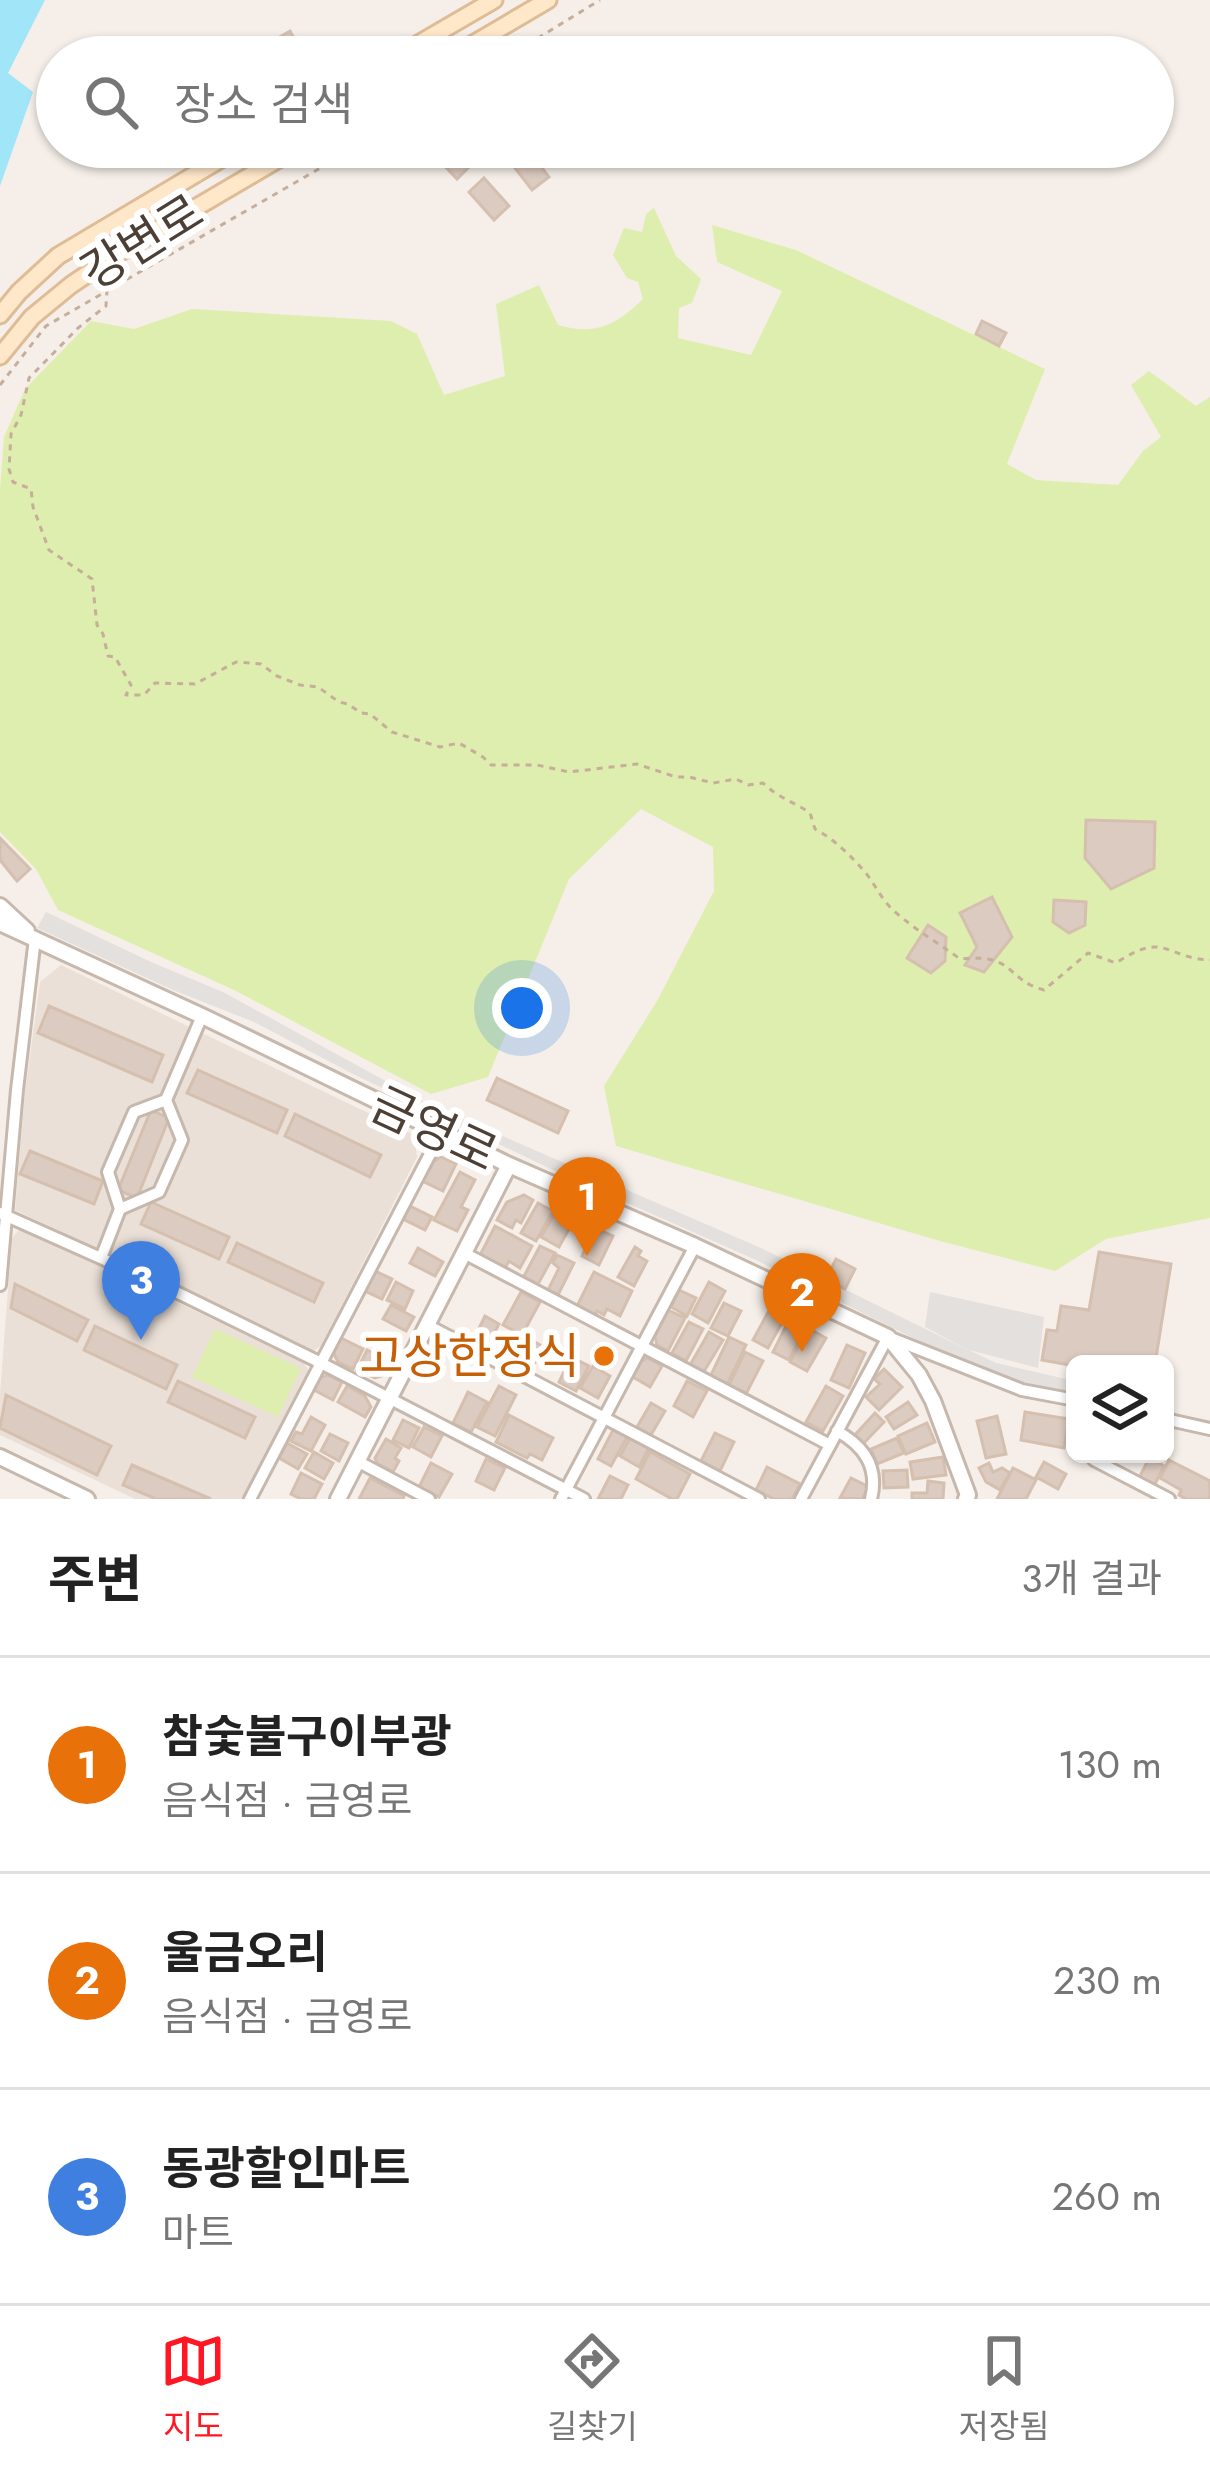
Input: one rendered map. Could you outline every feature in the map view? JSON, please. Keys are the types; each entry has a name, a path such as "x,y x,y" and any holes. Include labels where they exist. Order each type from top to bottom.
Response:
{"main road":[{"path":"432,36 494,0"},
{"path":"487,36 548,0"},
{"name":"강변로","path":"0,315 58,256 206,168"},
{"name":"강변로","path":"0,356 32,317 70,284 263,168"}],"street":[{"path":"0,906 35,938 3,1214 0,1285"},
{"name":"금영로","path":"0,923 509,1165 889,1336 1022,1390 1066,1398"},
{"path":"120,1209 159,1192 182,1140 166,1100 202,1016"},
{"path":"0,1087 17,1090"},
{"path":"100,1258 120,1209 108,1172 134,1112 166,1100"},
{"path":"250,1499 441,1133"},
{"path":"338,1499 509,1165"},
{"path":"3,1214 320,1362 563,1494 584,1499"},
{"path":"563,1494 695,1246"},
{"path":"464,1253 830,1445"},
{"path":"427,1325 759,1499"},
{"path":"801,1499 889,1336 933,1401 969,1498"},
{"path":"1174,1421 1210,1429"},
{"path":"837,1431 866,1453 874,1471 871,1499"},
{"path":"0,1457 87,1499"},
{"path":"357,1461 429,1499"},
{"path":"1100,1463 1169,1499"}],"path":[{"path":"541,36 600,0"},
{"path":"0,386 46,326 320,168"},
{"path":"99,266 107,290 106,306 29,378 21,415 11,434 9,469 13,482 31,489 49,550 92,579 97,625 107,656 115,657 131,685 126,695 144,695 155,683 195,684 236,662 261,664 277,676 317,687 370,714 392,732 440,747 460,743 491,765 537,765 569,772 637,764 713,783 736,779 748,785 763,783 781,799 810,813 815,830 852,859 893,910 927,940 937,940 960,959 984,957 1003,962 1035,988 1044,990 1088,953 1116,963 1135,950 1167,946 1193,959 1210,960"}],"shaded area":[{"path":"46,912 223,992 426,1103 761,1248 968,1350 925,1327 930,1292 1044,1317 1038,1368 969,1350 996,1363 1066,1379 1066,1393 1030,1386 949,1356 756,1260 353,1074 254,1022 37,928"},
{"path":"61,965 414,1135 417,1157 321,1346 313,1351 15,1210 40,982"},
{"path":"21,1228 303,1362 309,1371 243,1499 135,1499 0,1435 12,1238"}],"green space":[{"path":"654,208 676,256 701,279 692,303 679,308 678,338 751,355 782,291 717,262 712,225 796,250 1045,369 1007,464 1036,480 1118,485 1143,451 1161,437 1131,385 1149,371 1196,406 1210,397 1210,1218 1106,1239 1055,1271 616,1146 604,1086 657,1001 714,891 713,847 641,809 569,879 488,1077 431,1094 234,990 58,910 36,869 0,832 4,437 25,389 91,321 134,329 192,309 391,321 417,334 444,395 505,376 496,304 539,285 558,325 584,329 605,326 633,308 643,299 638,282 627,278 613,255 624,228 642,232 646,214"},
{"path":"215,1329 301,1368 278,1417 192,1377"}],"water":[{"path":"0,0 45,0 8,73 33,92 0,186"}],"building":[{"path":"447,168 468,168 457,179"},
{"path":"515,168 542,168 549,177 532,190"},
{"path":"484,178 509,206 494,220 469,192"},
{"path":"982,321 1006,333 999,346 976,334"},
{"path":"1086,820 1155,822 1154,868 1111,889 1085,858"},
{"path":"0,838 30,869 17,881 0,860"},
{"path":"992,897 1012,937 984,972 965,965 977,947 960,913"},
{"path":"1054,900 1086,902 1085,925 1069,933 1053,922"},
{"path":"928,925 946,937 945,961 931,973 907,958"},
{"path":"49,1006 163,1055 152,1082 38,1033"},
{"path":"198,1070 287,1110 277,1133 187,1093"},
{"path":"497,1078 568,1111 558,1133 487,1100"},
{"path":"151,1110 169,1118 137,1198 118,1190"},
{"path":"295,1114 381,1155 370,1177 285,1136"},
{"path":"30,1151 103,1181 94,1204 20,1174"},
{"path":"441,1157 456,1164 443,1191 420,1180 427,1165"},
{"path":"460,1172 475,1180 461,1207 468,1210 457,1231 434,1220"},
{"path":"524,1195 533,1200 521,1223 516,1220 512,1228 497,1220 507,1202"},
{"path":"151,1202 229,1237 219,1259 141,1224"},
{"path":"538,1203 553,1211 536,1241 521,1233"},
{"path":"410,1206 432,1217 425,1230 403,1219"},
{"path":"556,1211 574,1220 559,1247 541,1237"},
{"path":"495,1226 532,1246 520,1268 509,1261 504,1270 479,1257"},
{"path":"595,1228 613,1236 599,1265 582,1256"},
{"path":"237,1243 323,1283 314,1302 228,1262"},
{"path":"540,1246 555,1253 537,1286 523,1278"},
{"path":"635,1247 647,1261 634,1286 618,1277"},
{"path":"418,1248 443,1262 435,1276 410,1263"},
{"path":"1099,1252 1171,1264 1156,1355 1066,1355 1066,1364 1042,1360 1047,1330 1057,1331 1061,1306 1089,1310"},
{"path":"557,1255 574,1263 558,1295 548,1290 559,1268 553,1263"},
{"path":"836,1259 855,1269 845,1289 826,1279"},
{"path":"375,1271 392,1279 382,1299 365,1291"},
{"path":"594,1272 632,1291 620,1316 607,1309 604,1315 597,1311 595,1315 577,1306"},
{"path":"396,1282 413,1291 405,1309 387,1300"},
{"path":"709,1282 725,1291 708,1323 692,1314"},
{"path":"15,1284 88,1320 77,1341 11,1308"},
{"path":"679,1290 696,1298 687,1316 671,1307"},
{"path":"521,1292 540,1302 522,1335 503,1325"},
{"path":"724,1303 741,1311 728,1336 711,1328"},
{"path":"391,1305 414,1317 406,1331 383,1319"},
{"path":"771,1307 786,1315 768,1348 753,1340"},
{"path":"668,1310 685,1318 668,1351 657,1345 655,1336"},
{"path":"485,1316 499,1324 486,1349 472,1342"},
{"path":"790,1318 806,1326 789,1360 773,1352"},
{"path":"689,1322 703,1329 686,1361 672,1353"},
{"path":"95,1326 177,1365 166,1389 84,1350"},
{"path":"808,1328 826,1338 807,1371 790,1362"},
{"path":"709,1332 723,1340 703,1373 690,1365"},
{"path":"524,1336 544,1347 531,1369 512,1358"},
{"path":"339,1337 363,1349 353,1369 338,1362 332,1350"},
{"path":"729,1337 746,1345 727,1385 710,1377"},
{"path":"847,1345 865,1353 849,1388 831,1380"},
{"path":"367,1350 394,1363 388,1374 375,1378 357,1370"},
{"path":"745,1352 763,1361 746,1394 729,1385"},
{"path":"571,1357 589,1366 576,1391 559,1382"},
{"path":"648,1358 662,1366 650,1387 631,1376 638,1363"},
{"path":"593,1366 610,1376 598,1398 580,1388"},
{"path":"884,1369 902,1387 879,1410 866,1397 880,1384 874,1379"},
{"path":"328,1375 342,1382 333,1400 312,1389 318,1378"},
{"path":"178,1381 255,1417 245,1438 168,1402"},
{"path":"687,1381 707,1391 693,1417 674,1406"},
{"path":"347,1386 365,1396 371,1407 365,1417 338,1402"},
{"path":"499,1386 516,1395 495,1436 477,1427"},
{"path":"826,1386 843,1396 823,1431 806,1422"},
{"path":"468,1392 487,1402 471,1432 453,1423"},
{"path":"6,1395 111,1446 97,1475 0,1428"},
{"path":"908,1402 917,1415 894,1429 886,1417"},
{"path":"651,1403 665,1411 651,1435 637,1427"},
{"path":"1025,1412 1066,1419 1064,1448 1021,1440"},
{"path":"875,1413 884,1422 863,1444 854,1436"},
{"path":"509,1415 553,1438 542,1460 530,1454 527,1458 496,1442"},
{"path":"997,1416 1006,1454 986,1458 977,1421"},
{"path":"311,1417 325,1425 311,1451 291,1441 296,1432 302,1434"},
{"path":"403,1420 419,1428 409,1448 393,1440"},
{"path":"927,1423 935,1442 906,1454 898,1436"},
{"path":"424,1427 442,1436 431,1457 413,1447"},
{"path":"613,1430 627,1437 611,1466 598,1459"},
{"path":"715,1433 734,1442 720,1471 701,1461"},
{"path":"330,1434 348,1443 339,1461 321,1451"},
{"path":"630,1438 649,1448 639,1467 620,1456"},
{"path":"897,1438 904,1453 877,1464 871,1449"},
{"path":"386,1439 401,1448 393,1472 375,1458"},
{"path":"287,1443 307,1454 298,1469 279,1458"},
{"path":"314,1452 333,1463 324,1479 305,1468"},
{"path":"650,1452 690,1474 677,1499 636,1479"},
{"path":"943,1457 946,1475 913,1479 910,1462"},
{"path":"486,1459 505,1468 494,1490 476,1481"},
{"path":"1044,1462 1066,1474 1058,1489 1036,1477"},
{"path":"431,1463 452,1474 439,1497 419,1487"},
{"path":"989,1463 993,1472 1002,1468 1010,1473 1000,1490 986,1482 979,1468"},
{"path":"1146,1463 1164,1466 1154,1486 1139,1478"},
{"path":"1168,1463 1174,1463 1210,1481 1210,1499 1186,1499 1179,1495 1181,1490 1160,1478"},
{"path":"132,1465 211,1499 156,1499 123,1485"},
{"path":"767,1467 800,1484 792,1499 774,1499 756,1490"},
{"path":"1013,1468 1036,1480 1026,1499 997,1499"},
{"path":"907,1470 908,1487 884,1488 883,1471"},
{"path":"301,1473 322,1484 314,1499 291,1494"},
{"path":"610,1476 628,1485 621,1499 598,1499"},
{"path":"370,1478 404,1496 403,1499 359,1499"},
{"path":"851,1478 869,1487 862,1499 840,1498"},
{"path":"928,1481 944,1483 943,1499 912,1499 912,1493 927,1493"}],"place":[{"name":"참숯불구이부광","path":"587,1256"},
{"name":"동광할인마트","path":"141,1340"},
{"name":"울금오리","path":"802,1352"},
{"name":"고상한정식","path":"604,1356"}]}
